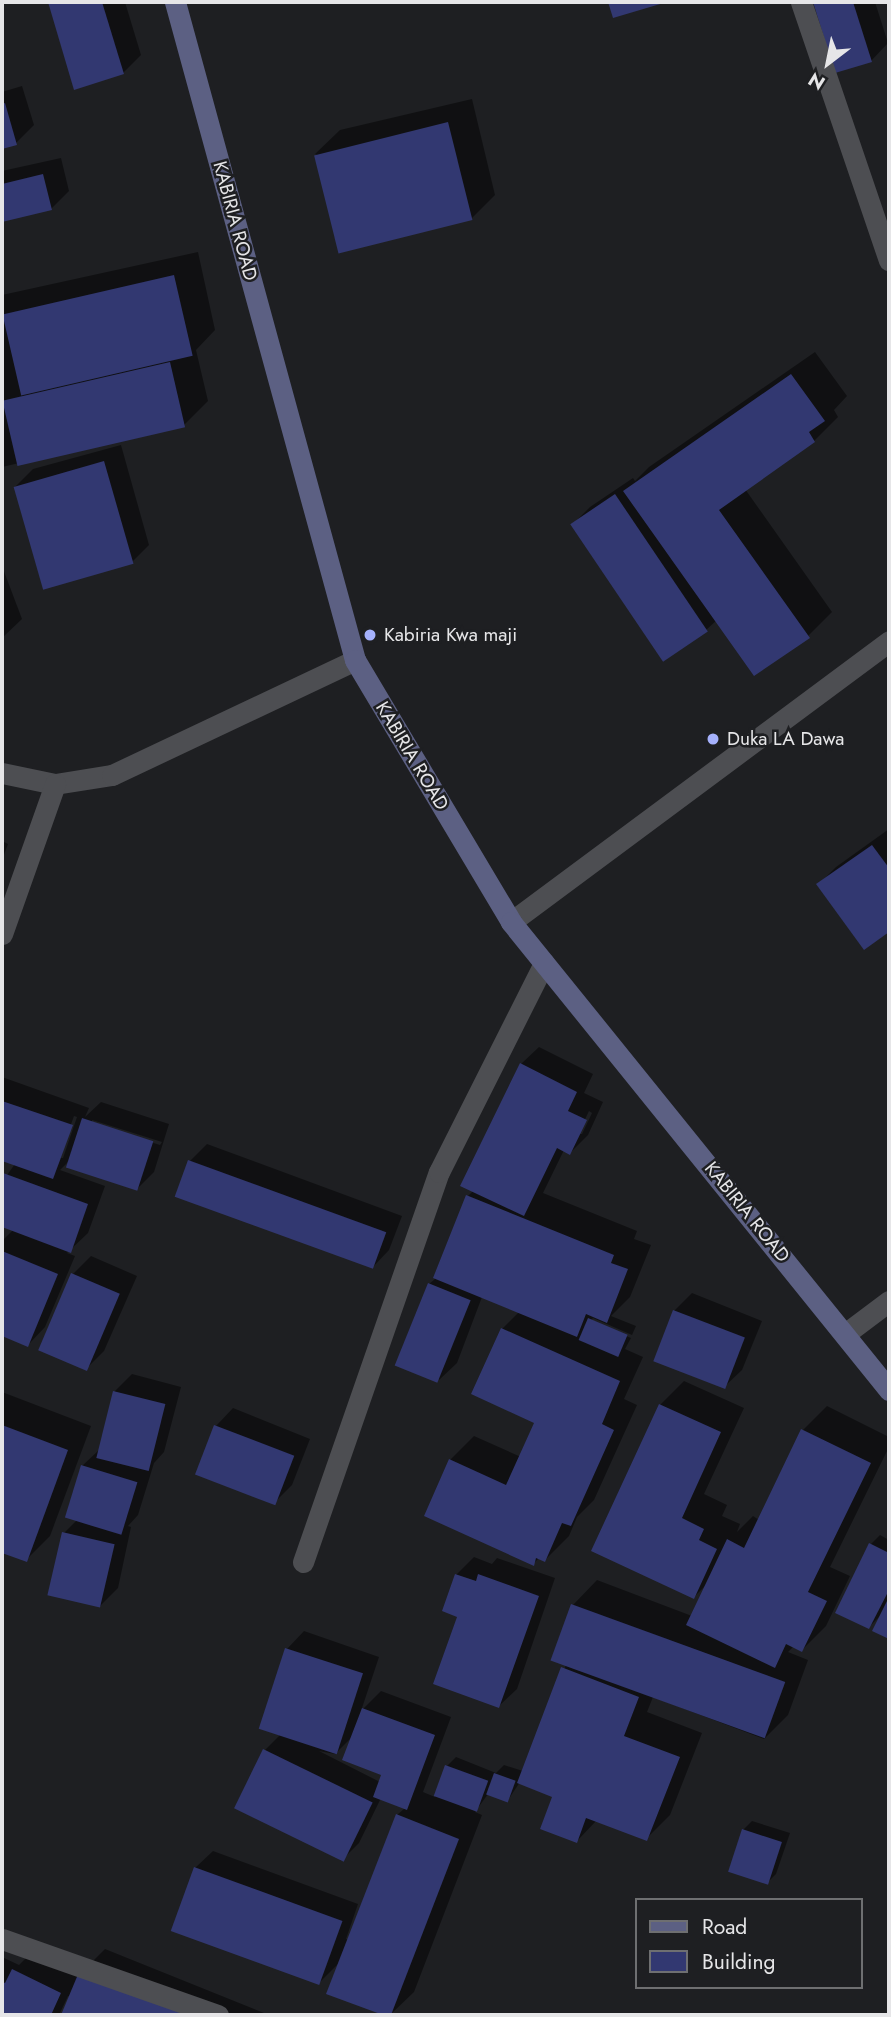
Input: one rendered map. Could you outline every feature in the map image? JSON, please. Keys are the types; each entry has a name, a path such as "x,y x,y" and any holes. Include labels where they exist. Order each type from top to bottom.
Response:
{"main road":[{"name":"KABIRIA ROAD","path":"175,2 355,660 511,922 889,1390"}],"street":[{"path":"801,2 889,260"},
{"path":"511,922 889,641"},
{"path":"2,773 55,784 112,775 355,660"},
{"path":"2,934 55,784"},
{"path":"303,1562 439,1172 544,963"},
{"path":"845,1334 889,1301"},
{"path":"2,1939 218,2015"}],"building":[{"path":"48,2 102,2 124,74 74,90"},
{"path":"608,2 667,2 613,18"},
{"path":"813,2 853,2 872,62 835,73"},
{"path":"5,103 17,145 2,149 2,104"},
{"path":"448,122 472,220 339,253 314,155"},
{"path":"43,174 52,210 2,222 2,184"},
{"path":"174,275 193,356 21,395 3,315"},
{"path":"170,362 185,427 17,466 2,401"},
{"path":"791,374 825,421 809,432 815,442 719,510 810,638 754,676 623,491"},
{"path":"104,461 133,564 43,590 14,487"},
{"path":"615,494 708,632 663,662 570,524"},
{"path":"872,845 889,868 889,932 864,950 816,884"},
{"path":"520,1063 577,1092 568,1111 587,1120 570,1155 557,1148 524,1216 460,1186"},
{"path":"2,1101 73,1125 53,1179 2,1161"},
{"path":"82,1118 153,1141 137,1191 66,1167"},
{"path":"188,1160 386,1232 373,1269 175,1197"},
{"path":"3,1173 88,1204 71,1253 2,1227"},
{"path":"466,1195 614,1255 611,1263 628,1269 607,1323 586,1314 577,1337 433,1278"},
{"path":"2,1251 58,1274 28,1347 2,1336"},
{"path":"71,1273 120,1294 87,1371 38,1350"},
{"path":"428,1283 471,1300 437,1383 395,1366"},
{"path":"673,1310 745,1338 725,1389 653,1361"},
{"path":"588,1318 628,1335 618,1357 579,1340"},
{"path":"501,1328 620,1381 602,1424 614,1430 571,1526 562,1523 545,1562 536,1558 534,1566 424,1516 449,1459 506,1485 534,1423 471,1394"},
{"path":"113,1391 165,1404 149,1471 96,1458"},
{"path":"659,1404 721,1432 682,1518 704,1529 699,1540 717,1549 694,1599 591,1551"},
{"path":"2,1425 68,1450 27,1562 2,1553"},
{"path":"214,1425 294,1456 275,1505 195,1474"},
{"path":"801,1429 871,1463 808,1592 827,1601 802,1652 786,1644 775,1668 686,1625 727,1539 744,1548"},
{"path":"81,1465 137,1482 121,1535 65,1518"},
{"path":"62,1532 115,1544 100,1607 47,1595"},
{"path":"869,1543 889,1553 889,1590 869,1629 835,1613"},
{"path":"455,1574 476,1581 478,1574 539,1596 499,1708 433,1684 457,1617 442,1611"},
{"path":"889,1597 889,1639 872,1631"},
{"path":"571,1604 785,1682 765,1738 550,1660"},
{"path":"285,1648 363,1673 337,1754 259,1729"},
{"path":"561,1667 639,1697 624,1736 680,1757 647,1841 586,1818 577,1843 540,1829 552,1797 517,1783"},
{"path":"362,1708 435,1735 407,1810 373,1797 381,1775 342,1760"},
{"path":"263,1749 373,1802 344,1862 234,1808"},
{"path":"445,1765 488,1781 477,1812 434,1796"},
{"path":"494,1773 516,1781 508,1802 486,1795"},
{"path":"396,1814 459,1839 391,2015 383,2015 326,1994"},
{"path":"742,1829 782,1842 768,1885 728,1872"},
{"path":"194,1867 342,1921 319,1985 171,1931"},
{"path":"12,1969 61,1993 51,2015 2,2015 2,1982 5,1983"},
{"path":"79,1972 186,2015 61,2015"}],"place":[{"name":"Kabiria Kwa maji","path":"370,635"},
{"name":"Duka LA Dawa","path":"713,739"}]}
